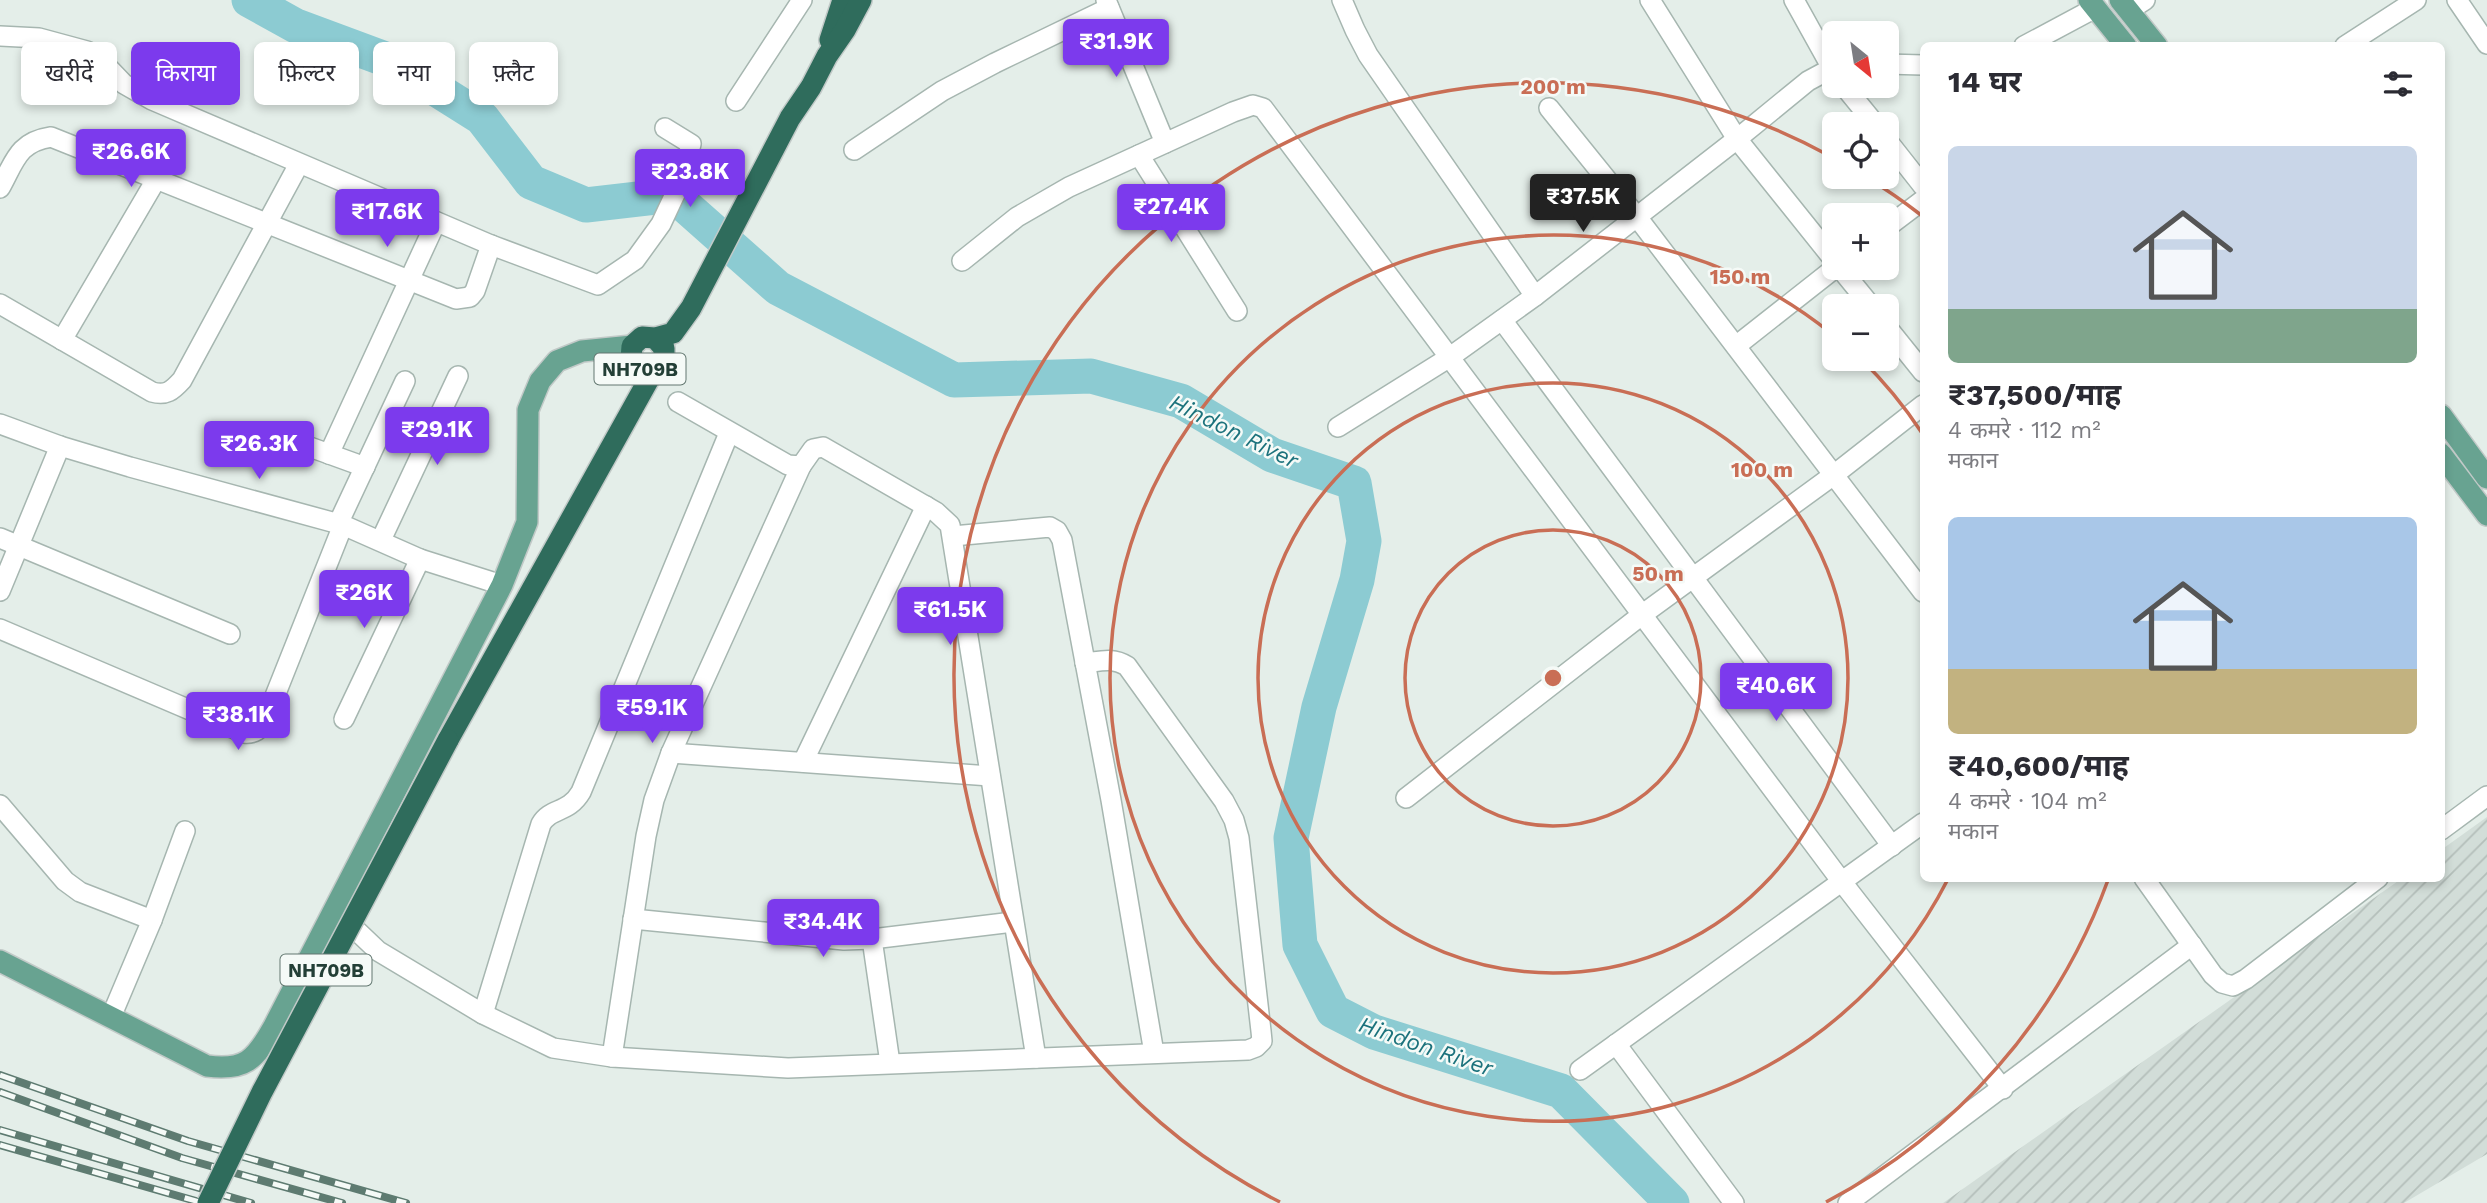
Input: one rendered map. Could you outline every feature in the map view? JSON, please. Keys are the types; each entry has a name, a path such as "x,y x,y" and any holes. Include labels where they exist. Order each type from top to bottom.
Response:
{"highway":[{"name":"NH709B","path":"827,56 843,0"},
{"name":"NH709B","path":"653,370 640,369 635,365 630,353 632,346 642,337 655,338 673,333 691,307 790,118 861,0"},
{"name":"NH709B","path":"208,1203 262,1092 448,740 653,370 664,361 661,342 655,338"}],"main road":[{"path":"2092,4 2123,42"},
{"path":"2131,4 2155,42"},
{"path":"0,961 207,1066 227,1069 249,1062 273,1028 502,585 527,522 528,410 540,381 557,361 582,351 632,346"},
{"path":"2445,420 2484,467"},
{"path":"2445,459 2487,515"}],"street":[{"path":"736,101 802,0"},
{"path":"1342,0 1368,55 1535,296"},
{"path":"1650,0 1737,139 1822,245"},
{"path":"1794,0 1822,50"},
{"path":"2351,42 2416,0"},
{"path":"2457,0 2487,44"},
{"path":"854,150 942,91 1107,4 1165,143"},
{"path":"2030,42 2092,4"},
{"path":"0,36 39,38 87,51 99,58 134,92 491,245 598,285 635,260 661,224 683,177 691,144 665,128"},
{"path":"1899,64 1920,65"},
{"path":"1338,427 1450,357 1535,296 1808,81 1822,74"},
{"path":"1854,98 1865,112"},
{"path":"962,261 1017,217 1069,187 1233,112 1252,105 1263,107 1842,882 2003,1089"},
{"path":"1549,108 1637,217 1920,588"},
{"path":"0,188 25,146 34,139 51,137 456,299 470,297 475,291 491,245"},
{"path":"1139,155 1237,311"},
{"path":"1899,156 1920,182"},
{"path":"0,304 152,392 161,395 172,391 182,380 269,224 299,164"},
{"path":"62,340 157,178"},
{"path":"1899,218 1920,202"},
{"path":"330,454 436,222"},
{"path":"1736,346 1822,280"},
{"path":"1848,280 1861,294"},
{"path":"1502,320 1892,846"},
{"path":"1899,342 1920,368"},
{"path":"380,540 458,376"},
{"path":"0,629 244,733 258,731 265,721 365,467 405,381"},
{"path":"678,402 788,465 801,466"},
{"path":"1406,798 1643,614 1835,474 1920,407"},
{"path":"0,424 130,467 341,525 420,559 502,585"},
{"path":"483,1014 541,824 551,813 568,808 581,792 729,433"},
{"path":"0,591 60,446"},
{"path":"307,446 365,467"},
{"path":"612,1057 654,800 671,753 801,466 813,449 823,447 944,517 950,525 1036,1058"},
{"path":"2458,477 2484,467"},
{"path":"803,762 926,506"},
{"path":"953,536 1050,527 1057,531 1062,540 1111,800 1154,1054"},
{"path":"0,537 230,634"},
{"path":"344,719 420,559"},
{"path":"335,910 378,951 483,1014 553,1048 612,1057 776,1068 1248,1050 1256,1047 1262,1041 1239,838 1234,820 1224,801 1127,666 1118,660 1085,663"},
{"path":"671,753 990,776"},
{"path":"2445,827 2487,796"},
{"path":"0,805 65,881 80,892 152,920"},
{"path":"1580,1070 1920,825"},
{"path":"111,1017 152,920 185,831"},
{"path":"2147,882 2213,975 2222,983 2234,986 2373,882"},
{"path":"634,919 820,939 872,939 1013,922"},
{"path":"872,939 890,1063"},
{"path":"1848,1203 2192,945"},
{"path":"1616,1044 1734,1203"}],"shaded area":[{"path":"2487,817 2487,1154 2404,1203 1943,1203 2397,882 2445,882 2445,847"}],"waterway":[{"name":"Hindon River","path":"249,0 296,26 393,62 482,118 531,182 586,205 673,195 778,288 954,380 1091,376 1181,401 1272,455 1354,483 1364,541 1357,580 1319,707 1291,838 1300,945 1333,1011 1374,1032 1561,1091 1672,1203"}],"railway":[{"path":"0,1075 188,1141 406,1203"},
{"path":"0,1092 182,1158 342,1203"},
{"path":"0,1130 251,1203"},
{"path":"0,1145 203,1203"}]}
